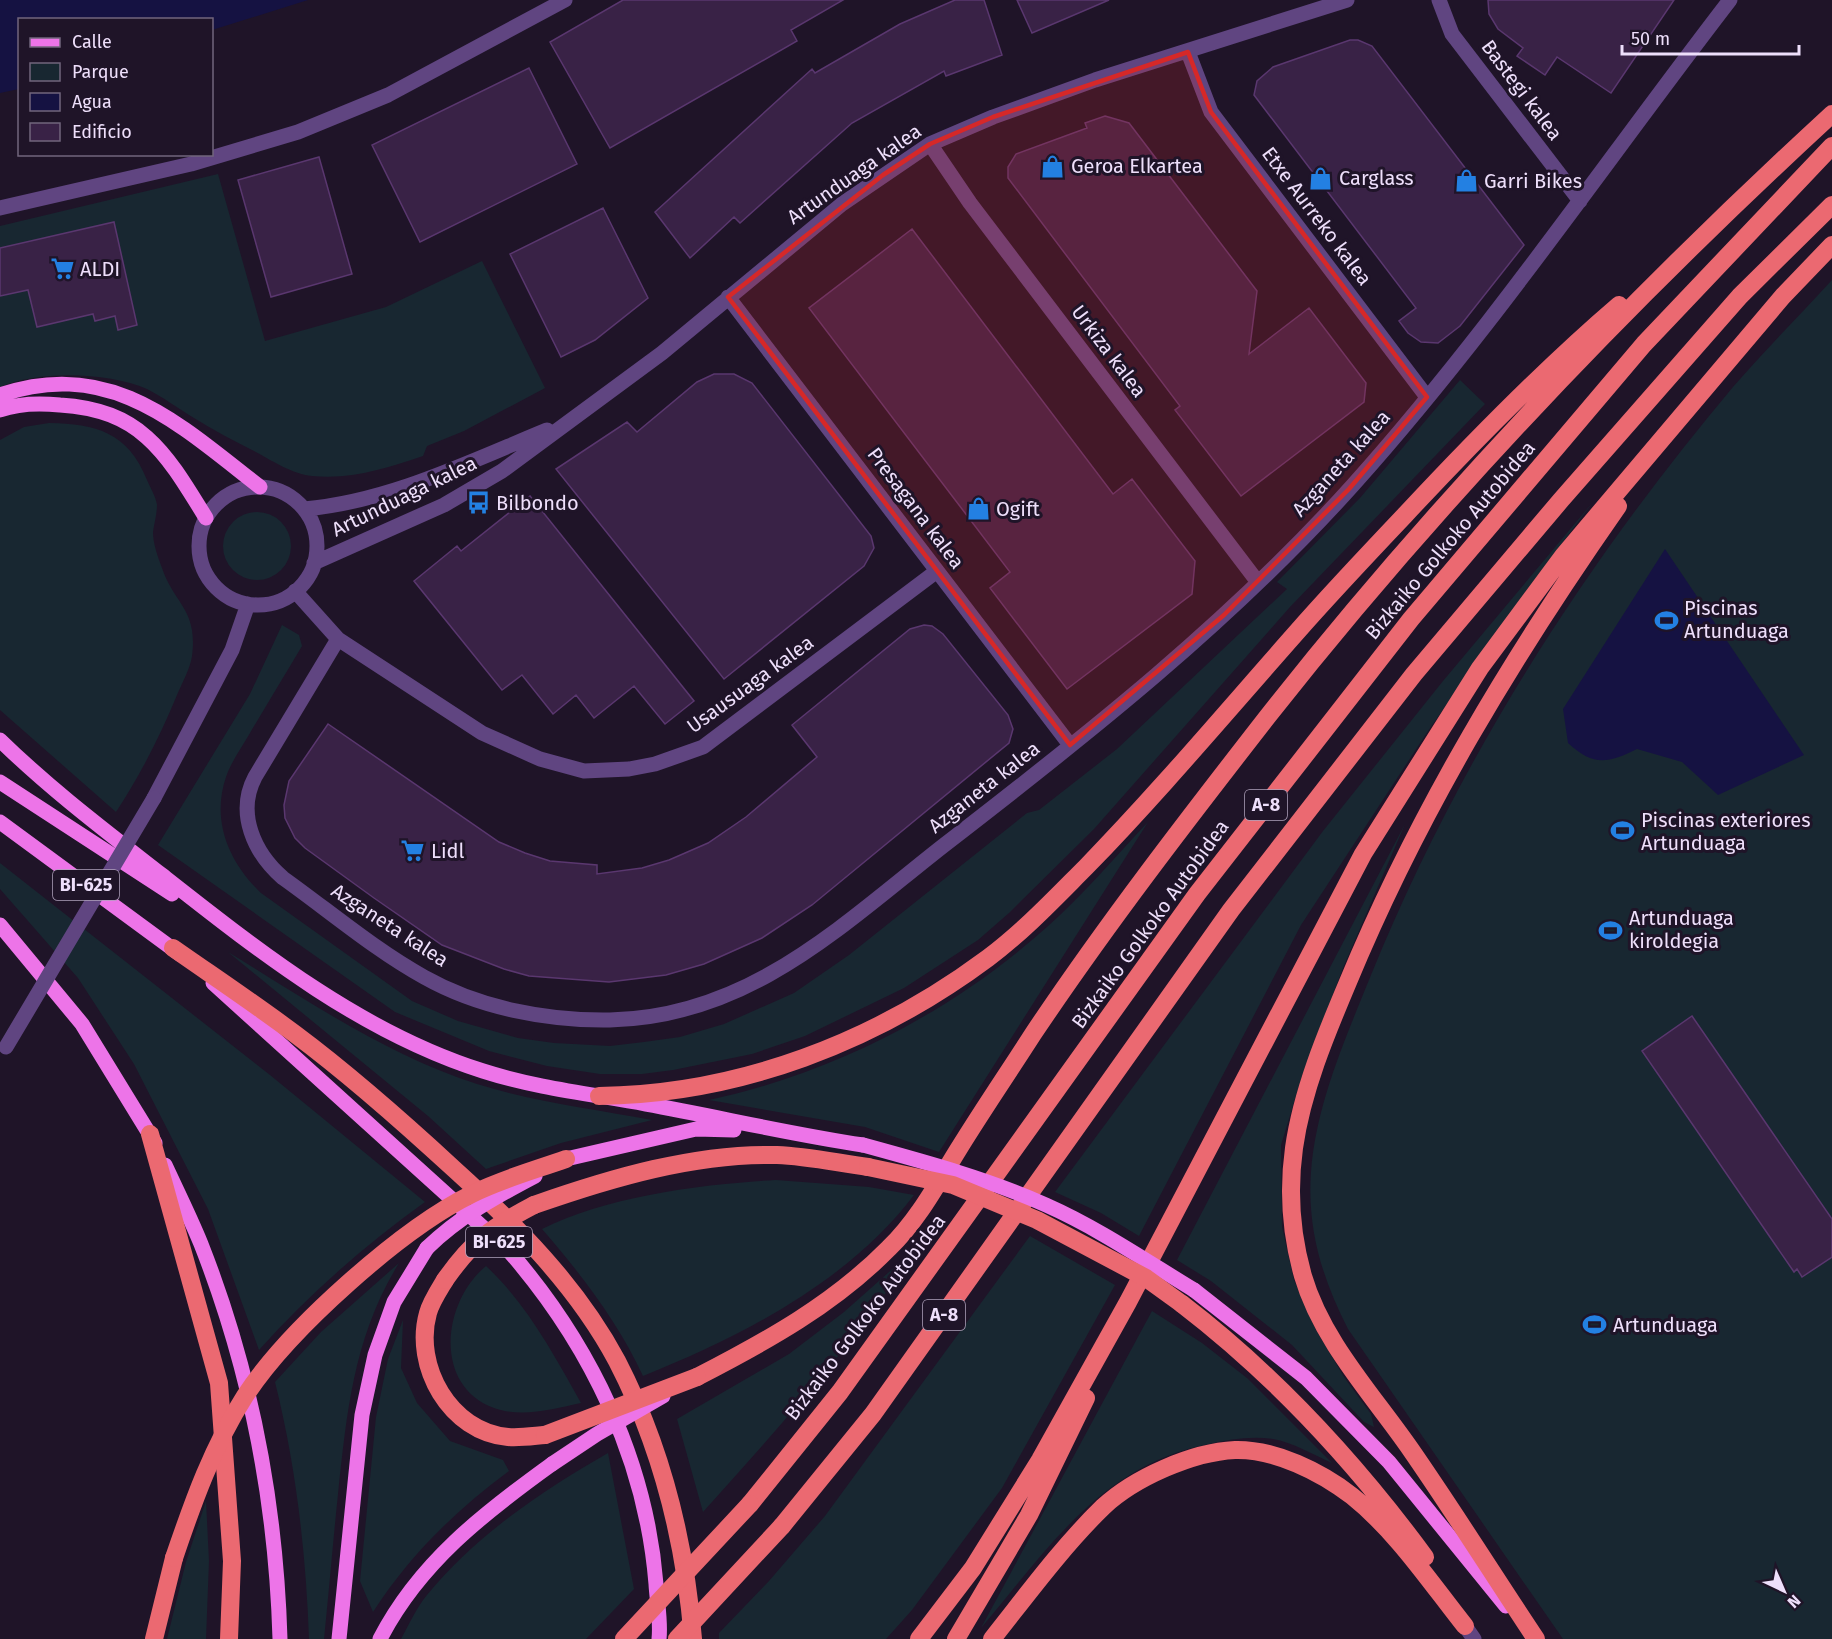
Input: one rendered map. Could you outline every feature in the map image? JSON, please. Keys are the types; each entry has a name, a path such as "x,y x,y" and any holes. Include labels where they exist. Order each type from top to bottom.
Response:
{"highway":[{"path":"598,1096 676,1091 758,1074 812,1056 914,1006 990,956 1023,929 1110,843 1305,622 1482,433 1595,326 1696,240 1832,114"},
{"name":"Bizkaiko Golkoko Autobidea","path":"624,1639 750,1503 840,1392 1197,894 1411,619 1644,344 1832,146"},
{"name":"A-8","path":"677,1639 782,1526 873,1414 1231,910 1414,674 1561,500 1740,296 1832,205"},
{"path":"1469,1633 1439,1577 1351,1462 1282,1389 1188,1297 1146,1278 1037,1220 953,1185 868,1167 777,1155 733,1158 616,1178 534,1205 485,1233 464,1252 445,1280 428,1312 424,1339 427,1363 439,1390 450,1406 466,1421 484,1430 507,1437 545,1435 698,1377 765,1342 816,1310 868,1268 914,1221 1035,1031 1114,919 1272,711 1383,578 1530,412 1696,240"},
{"path":"919,1639 973,1568 1004,1521 1128,1302 1363,854 1480,668 1563,556 1783,296 1832,245"},
{"path":"1534,1639 1411,1450 1332,1339 1316,1308 1304,1278 1291,1214 1294,1146 1309,1088 1339,1003 1406,852 1456,759 1523,648 1566,581 1680,417"},
{"path":"173,948 296,1035 414,1132 501,1212 554,1270 616,1360 650,1434 670,1496 682,1552 693,1639"},
{"path":"150,1134 219,1383 232,1561 229,1639"},
{"path":"154,1639 174,1558 198,1486 227,1427 261,1374 287,1344 367,1269 449,1207 506,1179 566,1159"},
{"path":"956,1639 1029,1515 1082,1408 1128,1302"},
{"path":"992,1639 1052,1564 1104,1506 1153,1472 1197,1458 1235,1450 1265,1454 1296,1464 1327,1479 1352,1496 1386,1528 1469,1633"}],"main road":[{"path":"0,395 33,386 64,383 106,388 151,407 192,433 260,487"},
{"path":"0,410 12,406 43,404 89,407 116,416 142,430 169,461 206,518"},
{"path":"0,419 43,404"},
{"path":"0,740 80,811 243,938"},
{"path":"0,782 62,825 243,938 316,989 384,1029 436,1054 482,1071 542,1087 770,1131 863,1146 946,1168 1046,1205 1112,1240 1188,1297 1306,1378 1389,1462 1534,1639"},
{"name":"BI-625","path":"0,822 173,948 509,1251 542,1288 571,1331 605,1392 628,1453 644,1507 653,1550 659,1639"},
{"path":"0,925 82,1024 150,1134 201,1243 234,1338 254,1414 269,1498 280,1639"},
{"path":"339,1639 362,1415 375,1354 394,1302 427,1248 446,1229 474,1209 566,1159 696,1129 770,1131"},
{"path":"380,1639 419,1579 441,1553 491,1508 597,1434 698,1377"}],"street":[{"path":"0,208 191,164 298,132 388,95 565,0"},
{"name":"Artunduaga kalea","path":"260,487 284,493 304,509 315,534 314,563 444,505 502,471 662,353 842,204 930,144 1042,99 1347,0"},
{"name":"Bastegi kalea","path":"1439,0 1452,34 1580,201"},
{"name":"Azganeta kalea","path":"338,639 251,785 247,802 248,826 258,849 283,878 424,977 493,1005 523,1012 610,1020 652,1014 716,999 781,970 834,934 1070,746 1181,654 1349,489 1504,303 1730,0"},
{"name":"Etxe Aurreko kalea","path":"1188,52 1211,112 1427,397"},
{"name":"Urkiza kalea","path":"930,144 970,203 1257,581"},
{"name":"Presagana kalea","path":"728,297 1070,746"},
{"name":"Artunduaga kalea","path":"304,509 345,503 436,476 569,421"},
{"path":"260,487 229,495 212,508 206,518 199,541 202,565 209,579 219,591 233,600 248,604 273,603 295,591 308,577 314,563"},
{"name":"Usausuaga kalea","path":"295,591 338,639 482,733 540,759 584,771 629,769 655,764 703,747 937,571"},
{"path":"3,1052 154,798 232,650 248,604"}],"highlighted area":[{"path":"1188,52 1211,112 1427,397 1349,489 1224,615 1070,745 728,297 883,175 930,144 993,117"}],"green space":[{"path":"218,174 265,341 386,307 482,261 545,388 464,431 427,446 423,456 369,472 327,477 304,475 282,466 209,427 153,392 131,383 74,375 34,378 0,387 0,226"},
{"name":"Artunduaga kiroldegia","path":"1832,280 1832,1639 1563,1639 1348,1329 1339,1310 1318,1253 1311,1213 1311,1172 1319,1121 1342,1047 1405,896 1443,818 1529,667 1576,594 1626,523 1679,454 1745,373"},
{"path":"1460,380 1485,404 1290,607 1094,829 1009,913 978,940 904,988 805,1036 752,1054 642,1074 600,1074 547,1066 489,1051 395,1012 158,845 250,694 282,625 299,635 302,646 234,760 222,793 222,825 226,840 240,868 261,893 412,1001 458,1021 518,1038 554,1043 610,1046 680,1037 724,1024 794,993 849,955 1027,813 1039,810 1117,749 1287,589 1277,582 1360,498"},
{"path":"49,423 96,429 120,441 130,451 153,492 157,505 153,532 157,555 167,580 184,608 192,627 192,656 188,671 150,755 116,812 0,710 0,440 24,427"},
{"path":"1593,502 1524,594 1428,731 1301,925 1139,1236 1101,1213 1055,1192 1323,831 1443,681"},
{"path":"257,512 270,515 281,522 288,533 291,546 288,559 281,570 270,577 257,580 244,577 233,570 226,559 223,546 226,533 233,522 244,515"},
{"path":"1148,822 939,1152 865,1127 709,1100 801,1074 846,1056 931,1012 972,986 1047,927"},
{"path":"1405,824 1343,968 1302,1076 1281,1145 1282,1227 1294,1280 1316,1330 1344,1377 1371,1414 1374,1427 1364,1422 1292,1345 1211,1281 1177,1260"},
{"path":"0,863 270,1075 425,1202 338,1272 259,1350 208,1209 134,1064 78,978 0,889"},
{"path":"228,952 349,1026 444,1072 520,1096 652,1120 561,1143 486,1169 428,1116"},
{"path":"776,1180 869,1187 914,1195 858,1254 791,1303 718,1343 643,1376 598,1299 542,1229 596,1208 626,1200 687,1189"},
{"path":"1030,1236 1115,1285 1002,1488 912,1610 886,1639 719,1639 719,1633 769,1581 825,1516"},
{"path":"915,1249 867,1319 815,1385 703,1512 677,1419 789,1354 844,1312"},
{"path":"399,1263 372,1318 355,1374 341,1463 324,1639 309,1639 299,1510 289,1446 275,1382 321,1332"},
{"path":"486,1266 527,1313 581,1403 538,1412 505,1411 474,1397 461,1381 453,1362 451,1342 453,1320 460,1300 471,1281"},
{"path":"1152,1311 1202,1343 1247,1378 1332,1463 1280,1441 1249,1438 1217,1442 1171,1455 1137,1470 1080,1514 1054,1541 981,1628"},
{"path":"403,1320 401,1368 417,1403 450,1441 503,1460 509,1471 470,1502 434,1536 402,1572 373,1612 360,1581 376,1417 388,1359"},
{"path":"608,1453 634,1589 586,1639 401,1639 423,1600 446,1573 488,1534 535,1499"},
{"path":"206,1501 209,1561 206,1639 167,1639 186,1562"}],"water":[{"path":"0,0 308,0 213,30 213,18 18,18 18,89 0,93"},
{"name":"Piscinas Artunduaga","path":"1665,549 1804,755 1718,795 1682,762 1637,749 1609,760 1593,759 1568,743 1563,709"}],"building":[{"path":"623,0 843,0 791,30 797,41 610,148 550,42"},
{"path":"955,0 984,0 1002,55 946,76 944,71 852,123 740,223 734,217 690,258 655,212 812,69 815,73 900,24"},
{"path":"1017,0 1109,0 1032,33"},
{"path":"1488,0 1674,0 1611,93 1557,57 1545,75 1517,56 1523,48 1498,29 1489,14"},
{"path":"1350,40 1358,40 1372,46 1524,245 1460,326 1438,343 1421,342 1408,333 1399,321 1416,308 1254,95 1257,81 1273,67"},
{"path":"529,68 577,164 420,242 372,145"},
{"path":"1105,116 1129,123 1257,291 1249,354 1309,308 1366,383 1364,402 1241,496 1175,410 1180,406 1008,178 1008,167 1016,154 1087,128 1085,123"},
{"path":"319,157 352,274 271,297 238,180"},
{"path":"603,208 648,298 595,340 561,357 510,254"},
{"name":"ALDI","path":"114,222 137,325 118,330 115,316 95,321 93,314 37,327 28,290 0,296 0,248"},
{"path":"912,229 1113,494 1132,479 1195,561 1192,594 1067,689 990,588 1010,572 809,308"},
{"path":"714,374 734,374 752,383 871,536 874,548 864,566 724,679 556,469 627,422 637,432 697,382"},
{"path":"530,496 694,701 665,724 634,686 594,718 576,695 553,714 522,675 502,690 414,581 457,546 461,551"},
{"path":"924,625 932,626 943,634 1008,715 1013,729 1009,743 812,905 762,938 704,964 666,975 609,982 529,976 504,969 442,945 305,848 295,838 285,818 284,805 289,781 328,724 499,842 525,853 550,861 597,865 597,874 642,868 669,860 708,843 746,817 817,757 792,725 910,629"},
{"path":"1692,1016 1832,1219 1832,1257 1802,1277 1797,1269 1794,1272 1642,1051"}],"place":[{"name":"Geroa Elkartea","path":"1053,166"},
{"name":"Carglass","path":"1321,178"},
{"name":"Garri Bikes","path":"1466,181"},
{"name":"ALDI","path":"62,269"},
{"name":"Bilbondo","path":"478,503"},
{"name":"Ogift","path":"978,509"},
{"name":"Piscinas Artunduaga","path":"1666,620"},
{"name":"Piscinas exteriores Artunduaga","path":"1623,831"},
{"name":"Lidl","path":"413,851"},
{"name":"Artunduaga kiroldegia","path":"1611,930"},
{"name":"Artunduaga","path":"1595,1325"}]}
